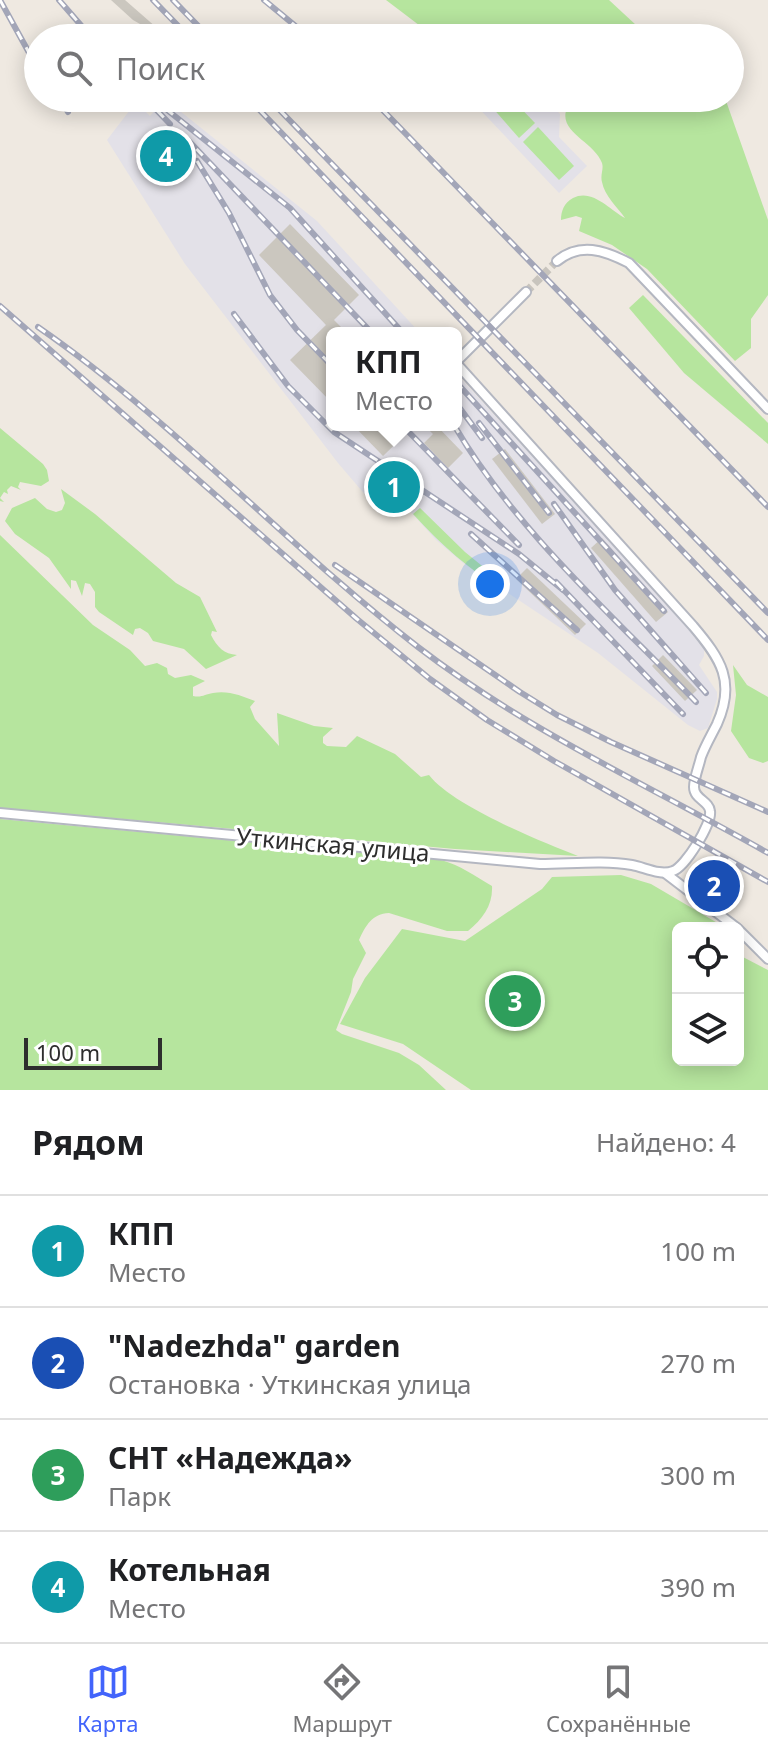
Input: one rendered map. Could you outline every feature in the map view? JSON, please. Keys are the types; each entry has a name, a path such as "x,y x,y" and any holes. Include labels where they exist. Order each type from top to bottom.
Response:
{"street":[{"path":"557,261 569,251 584,248 629,263 768,409"},
{"path":"462,357 526,292"},
{"path":"462,370 693,626 721,665 726,682 724,703 706,744 694,786 696,795 710,808 711,814 689,856 674,871 665,873"},
{"name":"Уткинская улица","path":"0,813 510,861 622,864 665,873"},
{"path":"665,873 729,922"},
{"path":"744,935 768,959"}],"shaded area":[{"path":"128,112 146,112 150,116 154,112 181,112 317,221 414,327 326,327 326,431 462,431 462,380 704,644 704,656 699,665 717,692 708,728 700,731 688,725 598,653 463,563 436,540 390,489 373,504 185,264 107,140"},
{"path":"482,112 558,112 559,137 587,166 559,193"}],"green space":[{"path":"386,0 609,0 635,24 418,24"},
{"path":"496,112 524,112 535,123 519,138"},
{"path":"566,112 730,112 768,220 768,295 751,319 751,348 735,361 647,269 612,245 579,231 582,218 576,216 561,220 565,205 580,196 594,198 625,218 603,187 602,165 597,155 574,133 565,118"},
{"path":"538,127 574,166 559,180 523,142"},
{"path":"643,295 768,423 768,444 684,373 629,308"},
{"path":"0,428 43,464 49,481 41,486 20,482 18,487 21,490 11,486 8,494 4,492 0,498"},
{"path":"61,489 176,583 200,597 217,632 212,631 213,639 225,651 237,655 206,669 184,649 153,641 140,628 135,629 133,635 99,612 90,584 85,583 82,596 76,581 71,580 71,589 49,558 15,534 5,521 12,508 35,498 47,509 62,510 65,503"},
{"path":"420,508 492,574 505,592 468,566 434,536 413,514"},
{"path":"0,535 93,625 130,650 145,666 157,663 167,668 168,674 175,678 191,675 205,681 193,687 193,696 224,692 255,701 250,707 255,719 279,746 277,713 314,726 333,728 323,737 323,743 327,746 346,747 357,736 395,754 421,777 429,775 457,799 477,810 578,856 455,849 0,808"},
{"path":"733,665 747,685 768,697 768,761 763,763 749,758 731,731 736,695"},
{"path":"0,819 441,860 492,886 486,911 468,931 447,931 389,913 370,921 359,940 366,953 353,979 336,1030 399,1053 419,1065 446,1090 0,1090"},
{"path":"621,875 651,884 716,922 672,922 672,1066 744,1066 744,958 768,970 768,1090 471,1090 403,1044 340,1024 365,978 402,929 465,941 542,889 552,877"}],"building":[{"path":"111,0 125,0 152,24 140,24"},
{"path":"160,138 184,163 173,174 149,150"},
{"path":"290,224 359,295 334,320 341,327 326,327 326,397 290,360 326,325 259,255"},
{"path":"359,431 409,431 383,456"},
{"path":"430,431 442,431 463,453 448,468 424,443 433,434"},
{"path":"505,449 555,514 542,524 492,459"},
{"path":"602,538 668,612 656,622 591,548"},
{"path":"527,568 586,624 575,635 516,579"},
{"path":"663,655 697,690 685,701 652,666"}],"tunnel":[{"path":"526,292 557,261"}],"railway":[{"path":"0,0 24,44"},
{"path":"59,0 80,24"},
{"path":"153,0 176,24"},
{"path":"173,0 196,24"},
{"path":"264,0 293,24"},
{"path":"158,112 170,124"},
{"path":"170,112 290,208 398,327"},
{"path":"261,112 768,640"},
{"path":"282,112 768,613"},
{"path":"385,112 768,507"},
{"path":"184,136 366,327"},
{"path":"197,161 229,213 270,295 297,330 326,360"},
{"path":"0,306 357,619 430,679 487,720 554,761 768,882"},
{"path":"234,314 288,386 326,424"},
{"path":"38,327 136,402 322,568 459,677 545,731 768,853"},
{"path":"462,389 664,611"},
{"path":"462,411 482,438"},
{"path":"479,423 549,513"},
{"path":"333,431 519,554 563,590"},
{"path":"408,431 519,545"},
{"path":"458,431 505,500 535,535 696,702"},
{"path":"554,504 615,590 706,693"},
{"path":"471,534 577,630"},
{"path":"335,565 557,715 768,812"},
{"path":"556,582 683,714"}],"place":[{"name":"Котельная","path":"166,156"},
{"name":"КПП","path":"394,487"},
{"name":"\"Nadezhda\" garden","path":"714,886"},
{"name":"СНТ «Надежда»","path":"515,1001"}]}
